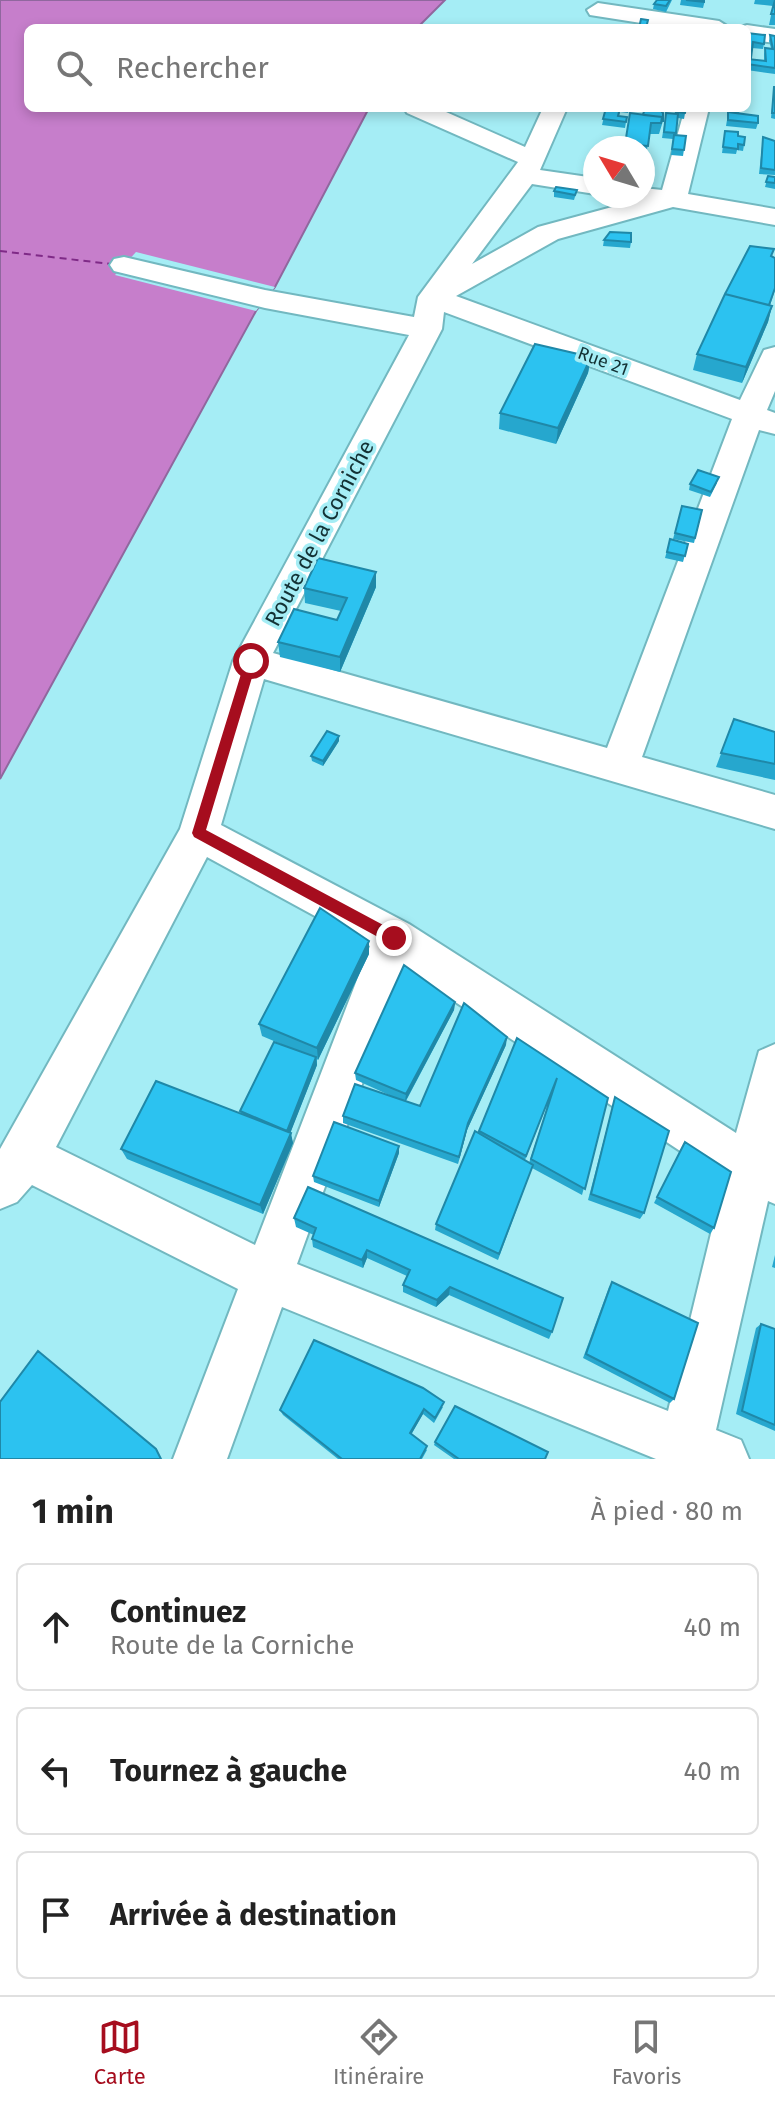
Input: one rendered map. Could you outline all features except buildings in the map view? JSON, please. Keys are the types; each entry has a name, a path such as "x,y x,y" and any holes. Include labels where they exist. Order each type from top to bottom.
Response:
{"street":[{"path":"718,24 720,0"},
{"path":"598,13 686,24"},
{"path":"751,33 775,36"},
{"path":"424,112 528,167 583,183"},
{"name":"Route de la Corniche","path":"13,1171 199,833 251,661 429,313 528,167 553,112"},
{"path":"673,199 696,112"},
{"path":"655,196 775,217"},
{"path":"429,313 548,233 673,199"},
{"name":"Rue 21","path":"124,265 265,299 429,313 762,419"},
{"path":"618,769 762,419 775,357"},
{"path":"251,661 775,812"},
{"path":"199,833 394,938 762,1174"},
{"path":"214,1452 268,1277 394,938"},
{"path":"13,1171 697,1454 762,1174 775,1066"}],"shaded area":[{"path":"0,0 445,0 421,24 24,24 24,112 367,112 275,287 256,311 0,779"}],"pier":[{"path":"136,252 275,287 256,311 115,275"}],"ferry route":[{"path":"0,251 111,264"}],"route":[{"path":"251,661 199,833 394,938"}]}
